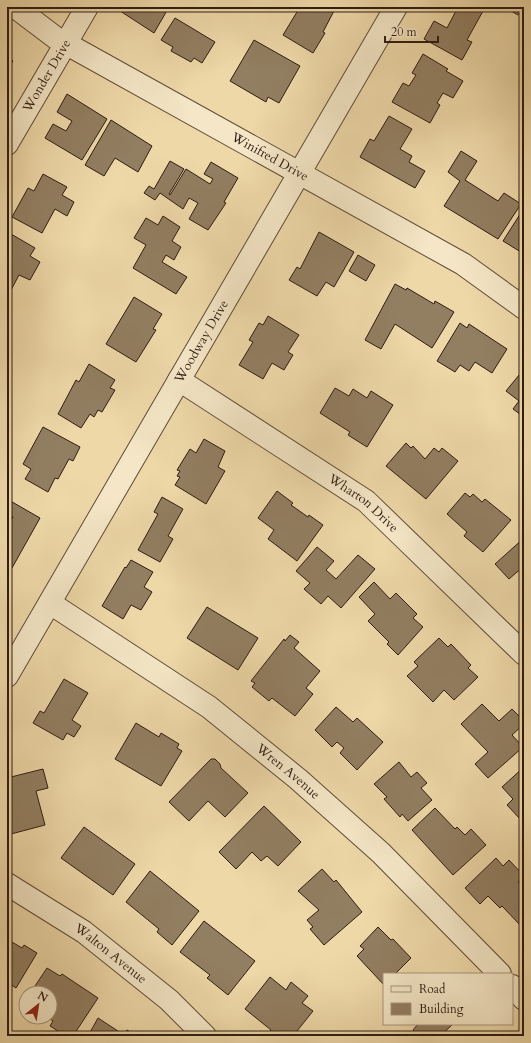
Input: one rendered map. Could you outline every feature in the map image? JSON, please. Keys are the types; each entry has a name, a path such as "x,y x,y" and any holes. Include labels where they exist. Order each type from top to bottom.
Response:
{"street":[{"name":"Winifred Drive","path":"15,7 66,44 463,264 524,308"},
{"name":"Wonder Drive","path":"7,144 87,7"},
{"name":"Woodway Drive","path":"7,676 396,7"},
{"name":"Wharton Drive","path":"179,380 366,501 524,654"},
{"name":"Wren Avenue","path":"50,603 209,707 298,779 381,853 499,973"},
{"name":"Walton Avenue","path":"7,884 84,932 169,1000 205,1036"},
{"path":"513,987 524,999"}],"building":[{"path":"114,7 169,7 154,33"},
{"path":"300,7 336,7 323,32 325,33 313,53 283,35"},
{"path":"458,7 476,7 483,11 467,40 472,42 462,60 424,39 434,21 447,28"},
{"path":"504,7 523,7 518,15"},
{"path":"175,18 215,42 202,63 194,58 191,62 171,51 173,47 161,40"},
{"path":"254,40 300,66 279,103 268,97 266,102 230,81"},
{"path":"423,54 448,69 446,71 463,81 453,98 443,93 437,103 440,105 430,123 392,102 403,83 409,86 416,75 412,73"},
{"path":"7,57 13,61 7,69"},
{"path":"67,94 107,119 82,160 45,138 53,124 66,131 72,121 57,112"},
{"path":"389,116 412,129 400,149 412,156 409,162 425,171 415,188 360,157 370,139 374,141"},
{"path":"111,120 152,146 138,172 115,158 104,176 85,165"},
{"path":"461,151 477,161 465,180 498,201 504,193 521,204 498,239 444,206 460,181 448,172"},
{"path":"170,161 184,169 169,194 170,195 186,169 210,184 213,179 204,174 211,162 238,178 224,202 226,203 208,230 189,219 198,203 189,198 183,209 160,193 155,200 144,193 149,186 154,189"},
{"path":"43,174 67,187 62,195 74,202 67,216 55,209 42,233 12,217 28,188 34,191"},
{"path":"524,208 524,254 503,241"},
{"path":"163,216 180,227 172,241 181,247 174,260 166,255 162,262 187,277 176,294 133,268 146,245 134,238 146,218 158,225"},
{"path":"319,232 354,252 334,287 326,282 317,296 289,280 297,267 300,269"},
{"path":"11,234 35,248 30,256 40,262 30,280 19,275 10,292 7,290 7,239"},
{"path":"358,255 375,265 366,281 349,271"},
{"path":"395,284 406,290 407,288 434,304 435,301 454,312 432,348 395,324 381,349 365,340"},
{"path":"134,297 162,314 153,329 156,330 136,362 106,344"},
{"path":"268,316 299,335 288,352 293,355 284,370 272,363 263,379 239,365 253,342 249,340 259,323 263,325"},
{"path":"460,323 467,328 469,324 507,349 492,373 475,362 469,371 460,365 455,372 437,361"},
{"path":"89,364 115,380 110,388 115,390 102,412 98,410 94,417 90,414 81,428 58,414 76,380 79,382"},
{"path":"524,369 524,417 513,409 519,401 506,391"},
{"path":"335,388 349,396 353,389 367,398 371,391 393,405 367,447 348,435 350,432 320,413"},
{"path":"43,427 80,447 73,461 69,459 58,479 55,478 48,492 25,479 31,469 23,464"},
{"path":"204,439 225,451 218,467 225,471 206,504 175,485 180,477 177,476 180,471 177,470 190,449 196,453"},
{"path":"406,443 411,448 413,446 425,459 434,448 439,452 442,448 458,461 426,499 386,466"},
{"path":"277,491 293,503 291,505 323,525 297,561 268,539 274,530 258,518"},
{"path":"465,493 470,497 473,494 482,502 485,499 511,520 483,552 464,536 467,532 447,514"},
{"path":"162,497 183,509 168,536 173,539 160,562 138,550 158,514 154,512"},
{"path":"7,499 40,518 12,568 7,565 7,527 13,517 7,513"},
{"path":"524,538 524,566 509,579 495,564"},
{"path":"317,547 334,561 326,570 336,579 358,555 375,569 341,608 328,596 321,604 304,589 310,583 296,571"},
{"path":"131,560 153,572 144,587 152,592 141,610 131,605 123,619 102,606 125,567 126,568"},
{"path":"374,582 390,599 396,593 417,614 413,618 423,627 398,655 387,644 389,642 368,621 375,614 359,597"},
{"path":"207,607 258,638 238,670 187,638"},
{"path":"290,635 299,642 294,648 320,671 306,688 313,694 295,716 272,698 269,701 252,687 255,683 251,681 284,639 285,641"},
{"path":"439,638 448,647 451,644 471,665 468,668 478,677 454,700 444,690 433,702 407,676 418,666 414,662"},
{"path":"64,679 88,693 72,720 81,726 74,737 67,733 63,740 33,723 40,711 44,713"},
{"path":"482,704 499,721 512,709 524,721 524,724 512,735 523,747 488,778 475,764 488,752 461,724"},
{"path":"336,707 353,722 357,718 383,742 357,770 340,753 344,748 337,742 332,747 315,730"},
{"path":"136,723 159,737 161,733 179,744 177,748 182,751 161,786 115,759"},
{"path":"211,759 215,759 220,764 221,768 248,793 225,817 208,801 189,821 169,802"},
{"path":"399,762 411,777 417,772 427,783 421,788 432,800 408,821 402,814 400,817 384,799 387,797 374,784"},
{"path":"524,767 524,817 521,820 507,805 513,799 502,787"},
{"path":"43,769 48,788 36,791 45,825 11,834 7,819 7,778"},
{"path":"264,806 301,842 278,866 267,856 261,861 252,852 236,869 219,852"},
{"path":"435,808 455,829 457,827 465,835 471,829 486,845 453,875 412,830"},
{"path":"84,827 135,864 113,895 61,858"},
{"path":"496,858 503,866 509,860 524,876 518,882 524,888 524,920 520,925 502,906 500,908 488,896 480,904 465,888"},
{"path":"322,869 334,882 336,880 362,912 324,945 310,929 313,927 307,920 319,910 298,891"},
{"path":"150,871 199,911 172,945 157,932 159,929 126,902"},
{"path":"204,921 255,961 228,995 207,978 210,975 180,952"},
{"path":"378,927 391,940 393,939 411,958 396,973 383,973 383,984 357,956 364,949 360,946"},
{"path":"7,939 22,948 24,945 37,953 16,988 7,982"},
{"path":"47,968 60,976 62,974 98,998 73,1036 66,1036 50,1026 58,1025 58,985 36,985"},
{"path":"270,977 286,990 291,982 308,996 302,1003 313,1011 293,1036 267,1035 271,1030 245,1009"},
{"path":"98,1018 124,1035 127,1030 137,1036 88,1036"},
{"path":"417,1025 452,1025 440,1036 419,1036 413,1030"}]}
